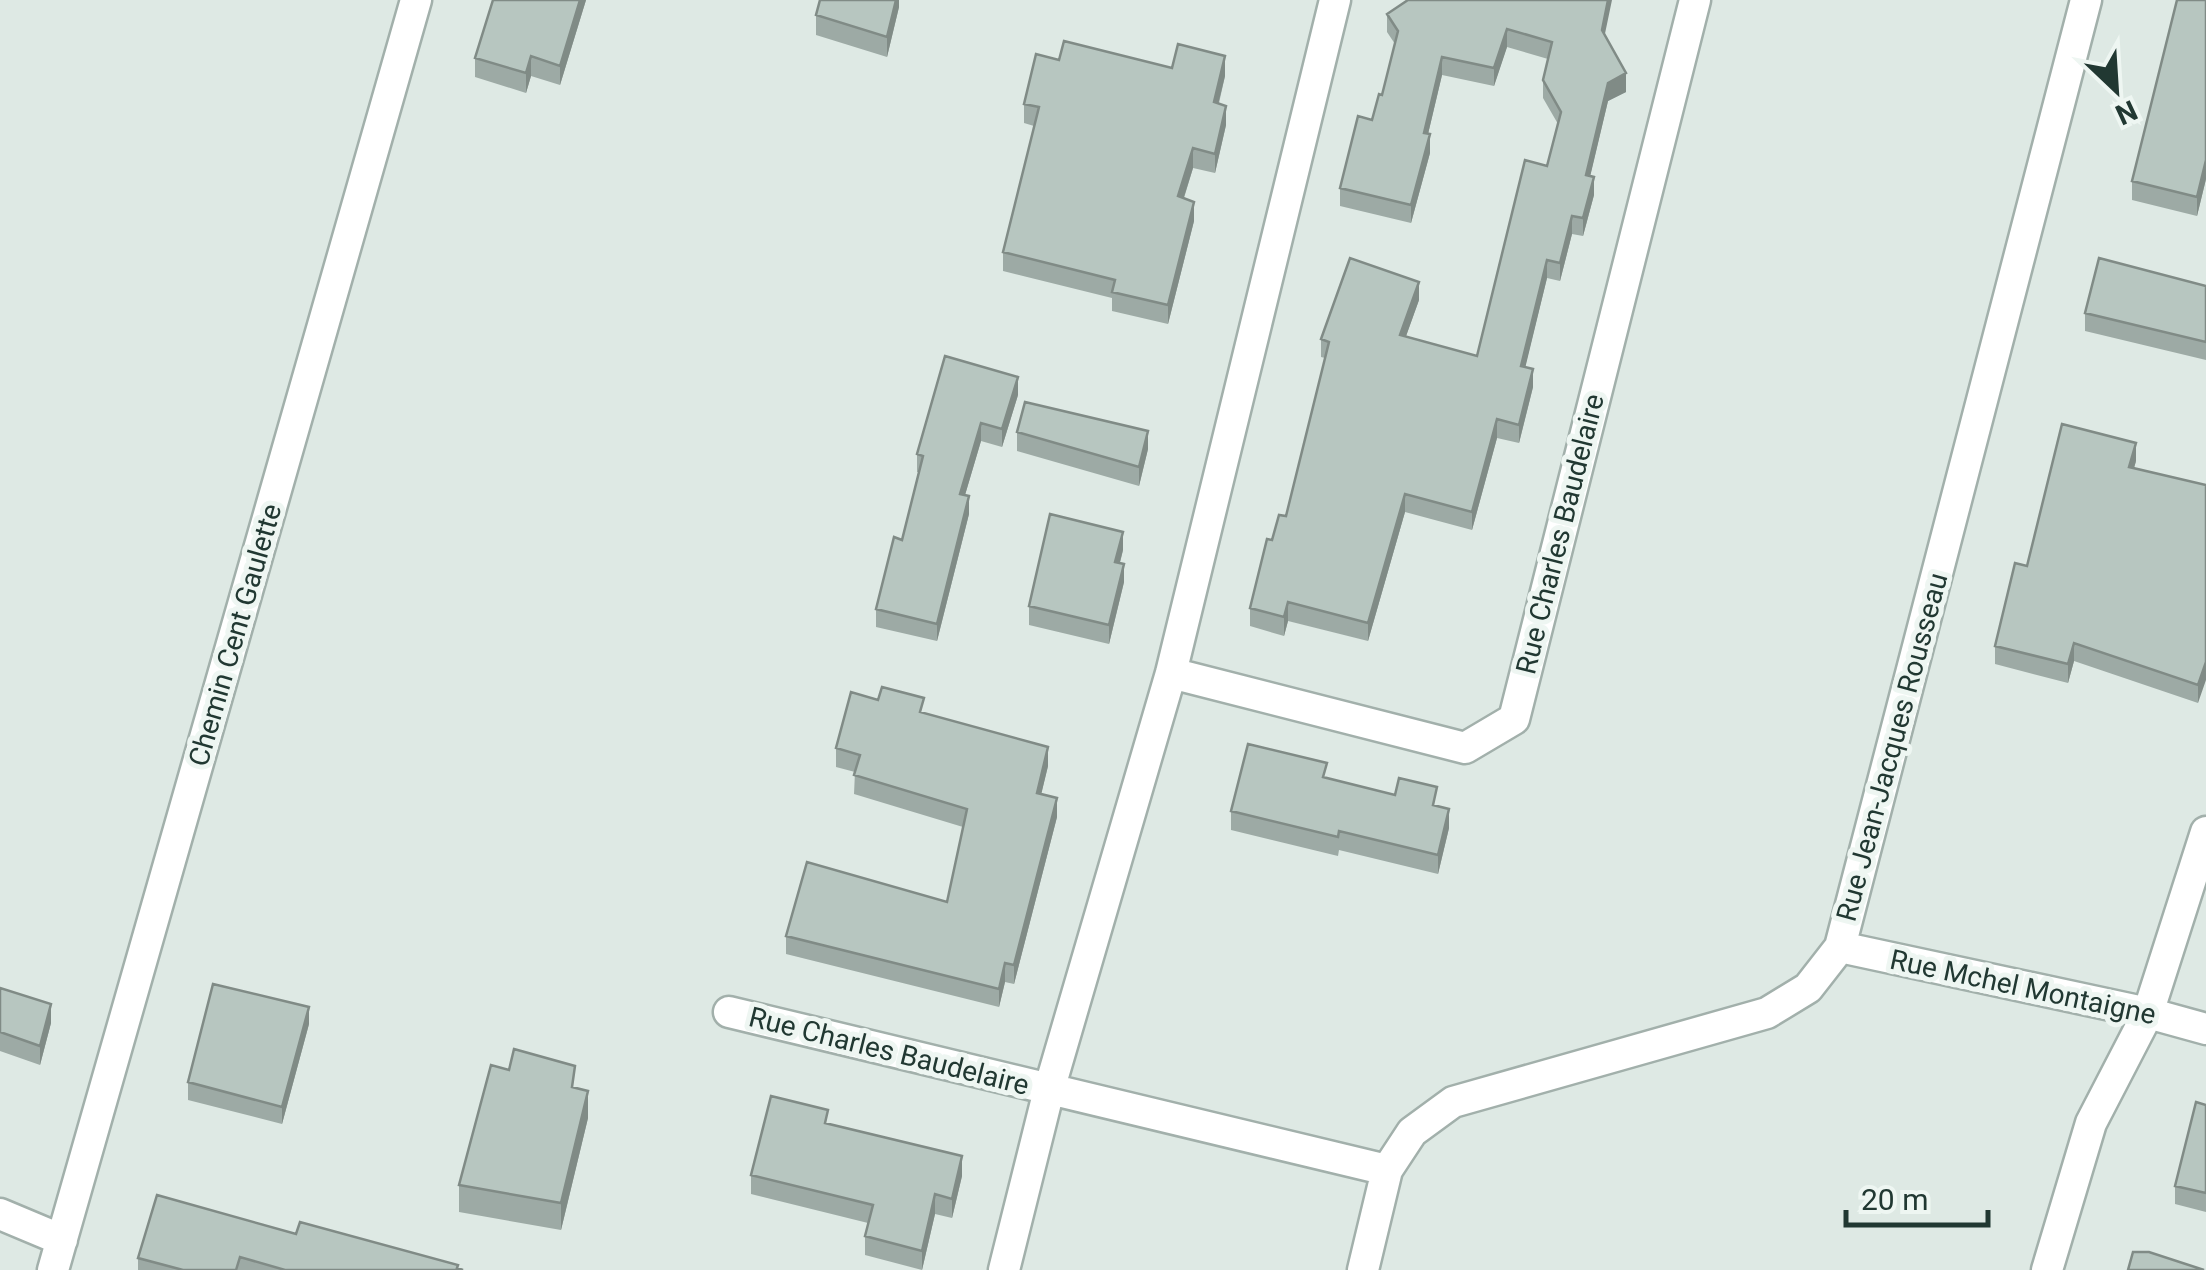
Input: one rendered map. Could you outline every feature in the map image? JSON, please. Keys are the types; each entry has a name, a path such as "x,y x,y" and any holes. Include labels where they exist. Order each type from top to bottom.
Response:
{"street":[{"name":"Chemin Cent Gaulette","path":"53,1270 416,0"},
{"name":"Rue Charles Baudelaire","path":"1004,1270 1049,1090 1170,673 1335,0"},
{"name":"Rue Charles Baudelaire","path":"1170,673 1465,748 1514,719 1695,0"},
{"name":"Rue Jean-Jacques Rousseau","path":"1363,1270 1388,1170 1412,1132 1452,1102 1767,1013 1808,988 1840,947 2086,0"},
{"path":"2047,1270 2090,1123 2148,1013 2206,832"},
{"name":"Rue Mchel Montaigne","path":"1840,947 2148,1013 2206,1030"},
{"name":"Rue Charles Baudelaire","path":"728,1012 1388,1170"},
{"path":"0,1214 62,1240"}],"building":[{"path":"493,0 580,0 560,66 531,56 526,73 475,58"},
{"path":"820,0 896,0 887,37 816,15"},
{"path":"1408,0 1608,0 1602,30 1626,73 1608,83 1586,175 1594,177 1583,218 1572,216 1560,263 1547,260 1521,366 1533,369 1519,425 1497,419 1472,512 1405,494 1368,623 1288,602 1284,617 1250,608 1267,539 1272,540 1279,515 1286,516 1329,342 1321,339 1350,258 1419,282 1400,335 1477,356 1525,160 1547,166 1561,112 1543,80 1552,42 1507,29 1494,68 1442,57 1424,133 1430,134 1411,205 1340,188 1358,116 1372,120 1379,94 1382,95 1398,31 1387,14"},
{"path":"2177,0 2206,0 2206,160 2197,197 2132,181"},
{"path":"1064,41 1172,68 1178,44 1225,56 1214,102 1226,106 1215,154 1193,148 1178,196 1194,202 1168,305 1112,292 1115,280 1003,252 1039,107 1024,104 1036,54 1059,60"},
{"path":"2099,258 2206,286 2206,342 2085,313"},
{"path":"945,356 1018,377 1002,429 981,423 960,494 969,496 937,624 876,609 894,537 902,540 923,456 917,454"},
{"path":"1025,402 1148,431 1139,467 1017,432"},
{"path":"2062,424 2136,443 2129,467 2206,485 2206,662 2198,685 2074,643 2068,664 1995,646 2015,563 2027,566"},
{"path":"1050,514 1123,532 1115,562 1124,564 1109,625 1029,606"},
{"path":"882,687 924,698 920,712 1048,747 1037,793 1057,798 1014,965 1005,963 999,989 786,936 807,862 947,902 967,809 854,775 860,755 836,748 851,692 878,700"},
{"path":"1248,744 1327,763 1323,777 1395,795 1399,778 1437,787 1433,805 1449,809 1438,855 1339,831 1338,837 1231,811"},
{"path":"213,984 309,1007 282,1107 188,1082"},
{"path":"0,988 51,1004 40,1046 0,1032"},
{"path":"514,1049 575,1066 572,1087 588,1091 561,1203 459,1185 491,1065 509,1070"},
{"path":"771,1096 828,1110 825,1123 962,1156 952,1199 935,1194 922,1251 865,1236 873,1205 751,1175"},
{"path":"2196,1102 2206,1105 2206,1193 2175,1186"},
{"path":"157,1195 296,1234 300,1222 458,1265 463,1270 285,1270 240,1257 236,1270 183,1270 138,1258"},
{"path":"2133,1252 2149,1252 2204,1270 2128,1270"}]}
